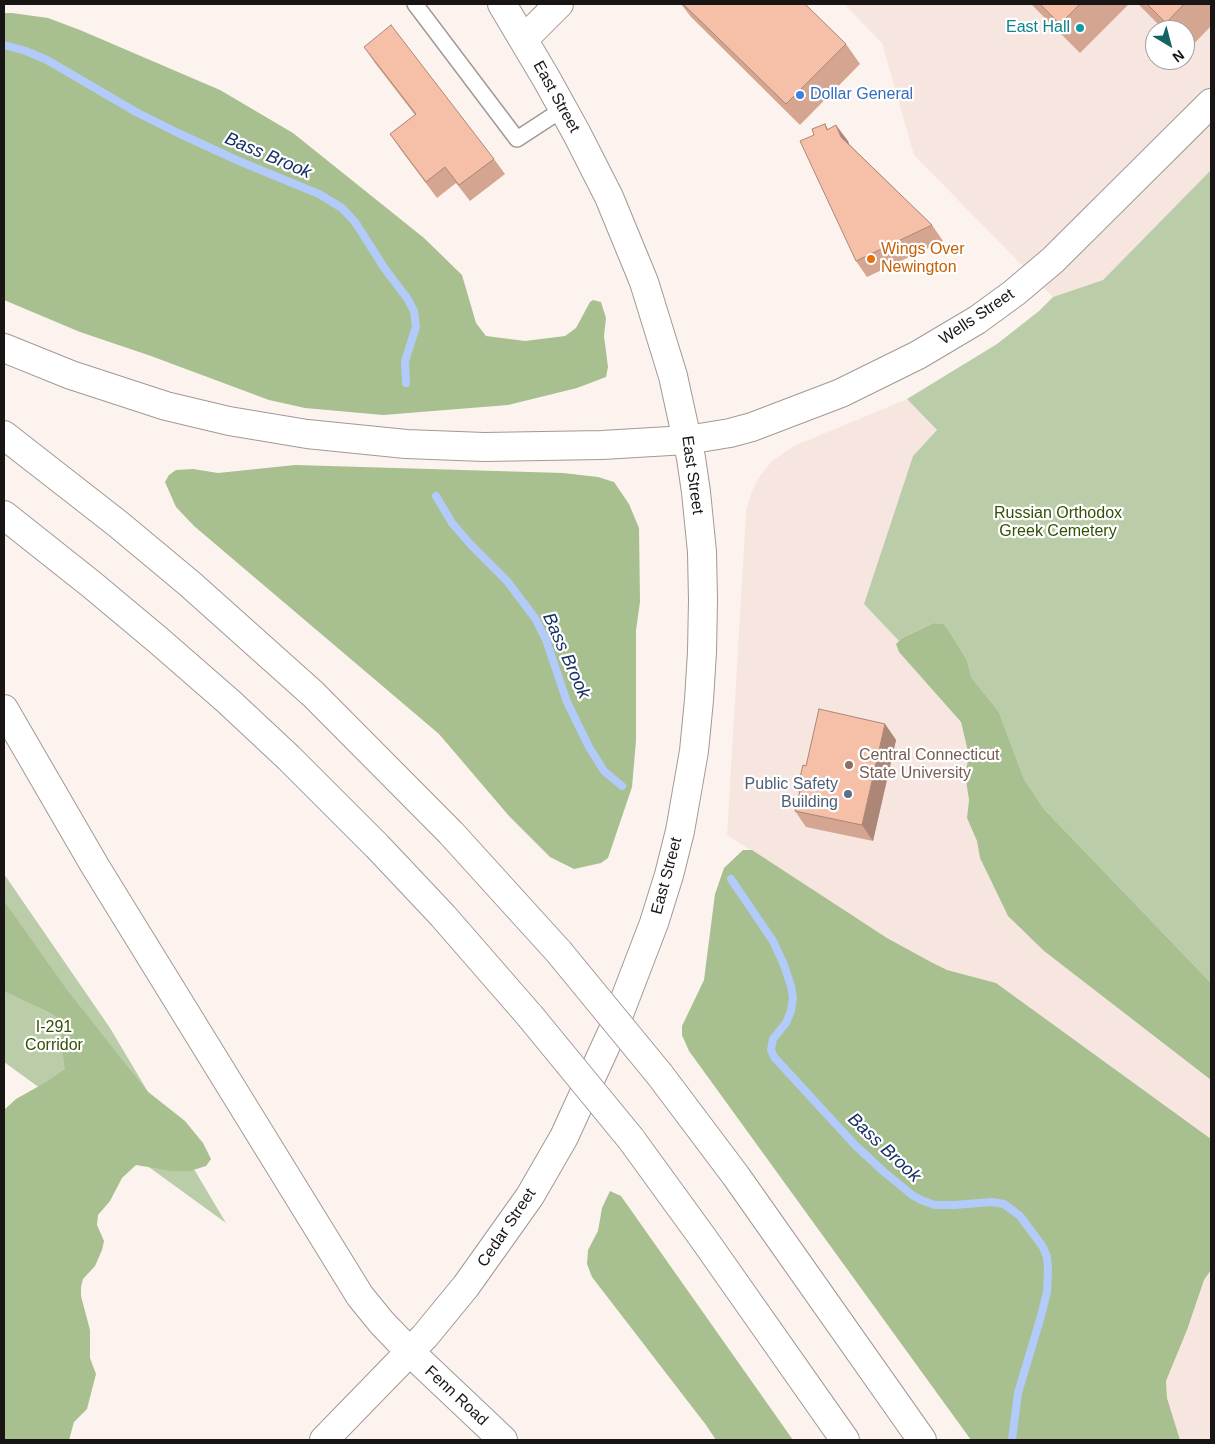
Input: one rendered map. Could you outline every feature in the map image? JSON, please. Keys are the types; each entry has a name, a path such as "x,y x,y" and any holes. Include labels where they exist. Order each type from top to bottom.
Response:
{"main road":[{"name":"East Street","path":"502,4 563,109 609,197 644,282 673,376 696,492 702,552 703,634 699,700 689,783 676,846 660,906 634,979"},
{"path":"524,39 559,4"},
{"name":"Wells Street","path":"4,348 70,375 166,406 230,421 307,434 406,444 484,446 687,440 730,433 752,427 840,393 918,355 977,320 1014,293 1053,260 1211,103"},
{"path":"4,435 190,584 312,694 451,833 559,952 660,1075 741,1184 922,1440"},
{"path":"4,515 158,640 289,758 377,846 436,909 530,1016 630,1139 845,1440"},
{"name":"Fenn Road","path":"4,709 95,866 360,1296 382,1323 410,1352 503,1440"},
{"name":"Cedar Street","path":"324,1440 440,1319 502,1238 534,1189 564,1137 611,1036 634,979"}],"lane":[{"path":"415,4 517,139 563,109"}],"shaded area":[{"path":"844,4 1211,4 1211,170 1103,280 1053,297 914,155 882,43"},
{"name":"Central Connecticut State University","path":"907,399 937,430 913,456 864,604 899,641 896,644 899,652 961,722 969,756 965,774 969,800 967,818 977,841 980,858 1008,916 1044,951 1211,1080 1211,1139 996,983 947,970 887,938 727,835 746,512 751,493 759,477 771,462 794,446"},
{"path":"1211,1270 1211,1440 1180,1440 1167,1398 1166,1381 1187,1330 1204,1280"}],"green space":[{"path":"4,13 48,18 80,30 220,90 293,133 424,238 462,275 476,323 486,336 525,341 565,336 576,328 590,302 593,300 601,302 606,318 604,336 608,367 606,377 577,388 508,405 383,415 305,408 269,400 80,332 4,300"},
{"name":"Russian Orthodox Greek Cemetery","path":"1211,170 1211,983 1044,809 1024,779 999,712 972,678 967,660 944,624 934,623 899,641 864,604 913,456 937,430 907,399 997,344 1039,311 1053,297 1103,280"},
{"path":"295,465 563,473 598,477 614,482 629,504 639,528 640,602 636,630 636,741 632,787 608,858 601,863 574,869 550,857 509,816 439,734 194,526 176,507 165,482 169,475 176,470 193,469 218,473"},
{"path":"934,623 944,624 967,660 972,678 999,712 1024,779 1044,809 1211,983 1211,1080 1044,951 1008,916 980,858 977,841 967,818 969,800 965,774 969,756 961,722 899,652 896,644 902,638"},
{"path":"743,850 752,850 887,938 931,962 947,970 996,983 1211,1139 1211,1270 1204,1280 1187,1330 1166,1381 1167,1398 1180,1440 971,1440 689,1051 682,1035 682,1026 704,980 715,894 724,868"},
{"name":"I-291 Corridor","path":"4,874 110,1028 226,1223 4,1062"},
{"path":"4,901 67,990 147,1091 185,1121 203,1143 211,1159 206,1166 190,1171 172,1171 136,1165 122,1178 110,1201 98,1215 97,1225 104,1241 102,1250 95,1266 83,1279 81,1287 81,1296 90,1330 90,1358 96,1374 87,1409 74,1422 69,1440 4,1440 4,1110 16,1099 65,1069 61,1041 63,1024 49,1012 4,991"},
{"path":"610,1191 621,1196 793,1440 716,1440 592,1277 587,1264 588,1250 598,1231 602,1208"}],"building":[{"name":"Dollar General","path":"683,4 805,4 846,44 786,104"},
{"path":"1040,4 1080,4 1060,24"},
{"path":"1147,4 1184,4 1169,20 1163,20"},
{"path":"391,25 494,159 459,185 445,167 426,182 390,134 416,114 364,47"},
{"path":"825,124 827,130 836,125 841,137 932,225 856,261 800,141 814,135 812,129"},
{"name":"Public Safety Building","path":"819,709 885,724 862,825 795,811 800,791 797,790 803,765 806,766"}],"waterway":[{"name":"Bass Brook","path":"4,45 26,51 47,60 136,112 241,162 319,194 342,208 355,222 414,311 416,327 405,361 406,383"},
{"name":"Bass Brook","path":"436,496 452,523 507,581 535,618 546,640 567,702 589,747 604,771 622,786"},
{"name":"Bass Brook","path":"731,879 773,941 791,986 793,997 791,1011 786,1023 773,1039 771,1050 774,1057 855,1145 912,1195 935,1205 992,1202 1004,1204 1020,1216 1043,1247 1047,1257 1047,1292 1018,1393 1012,1440"}],"place":[{"name":"East Hall","path":"1080,28"},
{"name":"Dollar General","path":"800,95"},
{"name":"Wings Over Newington","path":"871,259"},
{"name":"Central Connecticut State University","path":"849,765"},
{"name":"Public Safety Building","path":"848,794"}]}
